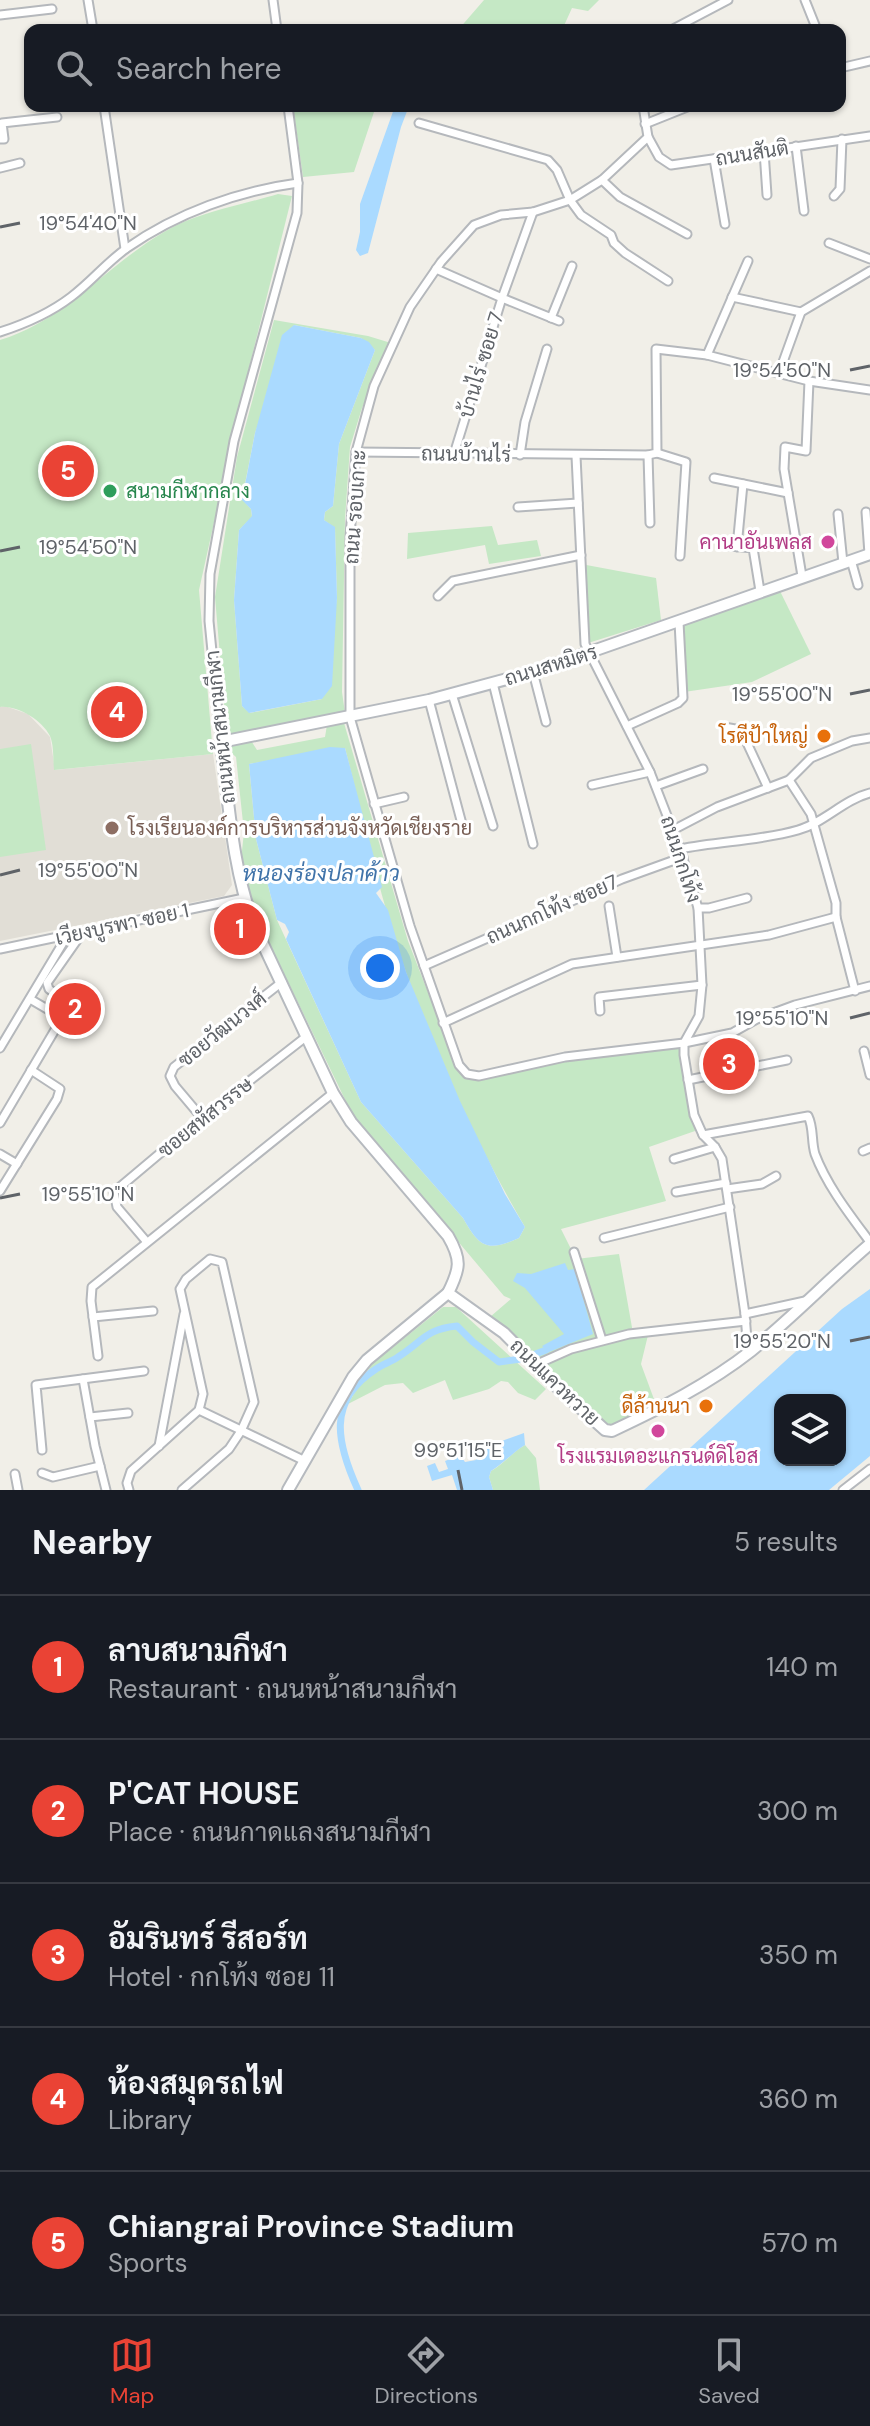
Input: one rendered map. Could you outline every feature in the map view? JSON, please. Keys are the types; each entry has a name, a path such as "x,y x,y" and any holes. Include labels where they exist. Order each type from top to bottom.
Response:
{"street":[{"path":"88,0 92,24"},
{"path":"273,0 276,24"},
{"path":"682,24 728,0"},
{"path":"805,0 815,24"},
{"path":"0,15 52,9"},
{"path":"846,67 870,61"},
{"path":"105,112 125,249"},
{"name":"ถนนหน้าสนามกีฬา","path":"289,112 298,183 297,213 234,441 210,574 209,621 236,863 244,898 333,1093 351,1122 448,1236 458,1253 458,1272 448,1293"},
{"path":"644,112 648,137"},
{"path":"645,124 675,112"},
{"path":"0,139 4,139 2,123 57,117"},
{"path":"419,123 548,160 557,170 570,200 581,215 611,235 614,243 625,253 668,281"},
{"name":"ถนนสันติ","path":"648,137 659,157 671,165 870,136"},
{"name":"ถนน รอบเกาะ","path":"648,137 602,180 570,200 533,212 501,215 474,225 436,269 410,307 374,386 356,452 350,537 350,717 424,966 459,1065 467,1074 476,1077 565,1057 684,1043 732,1033 757,1019 795,1005 870,986"},
{"path":"834,196 840,189 842,139"},
{"path":"796,146 804,211"},
{"path":"764,151 767,195"},
{"path":"714,159 725,224"},
{"path":"0,168 20,163"},
{"path":"602,180 620,197 687,234"},
{"path":"0,332 27,324 71,297 125,249 170,222 213,204 270,187 298,183"},
{"path":"533,212 502,298 555,319 572,266"},
{"path":"829,243 870,259"},
{"path":"707,355 748,261"},
{"name":"บ้านไร่ ซอย 7","path":"436,269 502,298 454,454"},
{"path":"779,373 801,312 870,271"},
{"path":"732,297 801,312"},
{"path":"520,455 525,422 547,349"},
{"path":"650,523 656,349 707,355 809,381 870,390"},
{"path":"802,576 784,469 785,447 806,451 809,381"},
{"name":"ถนนบ้านไร่","path":"356,452 576,456 652,454"},
{"path":"652,454 686,462 680,556"},
{"path":"576,456 585,644 589,655"},
{"path":"714,478 788,493"},
{"path":"737,547 743,484"},
{"path":"518,507 578,503"},
{"path":"866,512 870,554"},
{"path":"838,514 847,561 858,585"},
{"path":"722,545 753,548 760,591"},
{"name":"ถนนสหมิตร","path":"221,742 429,700 533,672 589,655 870,554"},
{"path":"438,596 453,581 581,555"},
{"path":"627,726 683,698 679,622"},
{"name":"ถนนกกโท้ง","path":"589,655 650,772 698,908 702,985 699,1016 684,1043 688,1080 694,1115 703,1135 722,1159 748,1353"},
{"path":"533,672 546,722"},
{"path":"493,683 533,844"},
{"path":"452,694 493,826"},
{"path":"429,700 462,824"},
{"path":"724,727 741,730 768,788"},
{"path":"673,830 717,807 789,780 811,758 852,741 870,738"},
{"path":"656,786 703,769"},
{"path":"592,785 650,772"},
{"path":"789,780 811,814 836,903 836,917 855,991"},
{"name":"ถนนกกโท้ง ซอย7","path":"424,966 681,853 719,841 761,837 814,825 870,793"},
{"path":"374,804 404,797"},
{"name":"เวียงบูรพา ซอย 1","path":"0,949 244,898"},
{"path":"698,908 747,898"},
{"path":"609,906 617,957"},
{"path":"443,1023 557,969 769,935 836,917"},
{"path":"76,1009 49,989 47,983 82,933"},
{"path":"0,1048 67,936"},
{"name":"ซอยวัฒนวงศ์","path":"202,1118 175,1086 170,1076 174,1067 282,982"},
{"path":"600,1011 599,997 702,985"},
{"path":"0,1123 59,1023 59,1016 30,999"},
{"name":"ซอยสหัสวรรษ","path":"146,1241 117,1207 114,1192 307,1036"},
{"path":"864,1051 870,1075"},
{"path":"688,1080 787,1060"},
{"path":"0,1191 57,1099 60,1089 31,1070"},
{"path":"98,1356 92,1287 333,1093"},
{"path":"703,1135 808,1116 814,1150 823,1171 870,1243"},
{"path":"674,1159 715,1147"},
{"path":"0,1154 17,1164"},
{"path":"676,1192 762,1184 776,1176"},
{"path":"604,1238 730,1207"},
{"name":"ถนนแควหวาย","path":"448,1293 504,1333 605,1430 612,1431 672,1403 748,1353 811,1300 870,1243"},
{"path":"574,1252 602,1340"},
{"path":"129,1490 127,1483 131,1471 199,1410 203,1394 180,1289 186,1279 210,1259 222,1262 254,1402 229,1449 182,1490"},
{"path":"288,1490 353,1377 367,1360 448,1293"},
{"path":"535,1365 571,1349 602,1340 745,1317 811,1300"},
{"path":"93,1317 153,1311"},
{"path":"159,1446 184,1311"},
{"path":"42,1450 36,1385 144,1371"},
{"path":"83,1379 106,1490"},
{"path":"199,1410 305,1461"},
{"path":"90,1417 128,1413"},
{"path":"42,1473 53,1477 100,1466"},
{"path":"843,1490 870,1469"},
{"path":"15,1474 18,1490"}],"shaded area":[{"name":"โรงเรียนองค์การบริหารส่วนจังหวัดเชียงราย","path":"0,707 28,714 50,737 55,770 213,754 232,885 224,896 0,941"}],"green space":[{"path":"484,0 599,0 588,11 572,8 565,24 463,24"},
{"path":"294,112 374,112 354,172 303,177"},
{"name":"สนามกีฬากลาง","path":"278,194 292,196 243,392 199,590 213,754 54,770 52,744 46,730 21,711 0,707 0,340 25,331 47,318 132,253 177,225"},
{"path":"274,320 368,336 391,343 362,408 350,447 345,519 342,692 345,713 228,733 215,597 237,457","holes":["294,325 361,338 375,350 339,444 333,506 325,512 324,520 335,528 337,598 322,699 250,713 242,706 234,600 239,530 252,517 251,509 242,499 255,433"]},
{"path":"492,526 498,545 537,540 541,556 489,564 485,545 407,559 408,533"},
{"path":"581,564 656,578 661,620 585,644"},
{"path":"777,585 811,654 752,682 684,692 679,622"},
{"path":"344,723 408,941 457,1067 459,1065 479,1076 565,1057 684,1043 695,1131 649,1147 666,1201 561,1229 576,1259 619,1254 633,1333 649,1331 641,1364 658,1410 612,1431 490,1317 511,1299 504,1296 354,1118 257,918 241,860 244,832 236,757 226,748 250,739 257,750 325,737 327,725","holes":["345,748 388,917 418,1004 475,1135 525,1227 519,1238 499,1245 485,1244 474,1236 463,1218 361,1102 277,920 256,839 249,764"]},
{"path":"31,744 46,850 0,857 0,749"},
{"path":"443,1307 456,1307 546,1389 535,1400 518,1393 508,1382 501,1381 489,1389 453,1400 445,1380 413,1393 403,1383 385,1385 348,1404 371,1365"},
{"path":"525,1445 536,1458 540,1490 493,1490 489,1477 491,1471"}],"water":[{"path":"393,112 407,112 368,253 360,256 356,250 360,232 360,204"},
{"path":"294,325 361,338 375,350 339,444 333,506 325,512 324,520 335,527 337,598 332,686 322,699 249,713 242,706 234,600 239,530 252,516 251,509 242,500 255,433 282,335"},
{"name":"หนองร่องปลาค้าว","path":"330,747 345,748 382,887 376,893 388,910 406,972 460,1101 505,1194 525,1227 519,1238 492,1246 474,1236 463,1218 361,1102 286,939 289,932 285,924 277,920 256,839 249,764"},
{"path":"565,1263 568,1270 575,1269 593,1334 549,1352 542,1346 564,1334 525,1288 513,1281 517,1273 531,1274"},
{"path":"870,1289 870,1456 829,1490 644,1490 842,1309"},
{"path":"524,1433 525,1445 491,1471 489,1477 493,1490 457,1490 452,1475 432,1481 427,1466 435,1463 439,1472 448,1469 445,1461 460,1455 465,1462 476,1460 474,1451"}],"waterway":[{"path":"358,1490 345,1456 340,1424 349,1395 376,1369 431,1333 457,1326 499,1362 521,1359"},
{"path":"533,1355 546,1350"}],"place":[{"name":"Chiangrai Province Stadium","path":"68,471"},
{"name":"สนามกีฬากลาง","path":"110,491"},
{"name":"คานาอันเพลส","path":"828,542"},
{"name":"ห้องสมุดรถไฟ","path":"117,712"},
{"name":"โรตีป้าใหญ่","path":"824,736"},
{"name":"โรงเรียนองค์การบริหารส่วนจังหวัดเชียงราย","path":"112,828"},
{"name":"ลาบสนามกีฬา","path":"240,929"},
{"name":"P'CAT HOUSE","path":"75,1009"},
{"name":"อัมรินทร์ รีสอร์ท","path":"729,1064"},
{"name":"ดีล้านนา","path":"706,1406"},
{"name":"โรงแรมเดอะแกรนด์ดิโอส","path":"658,1431"}]}
